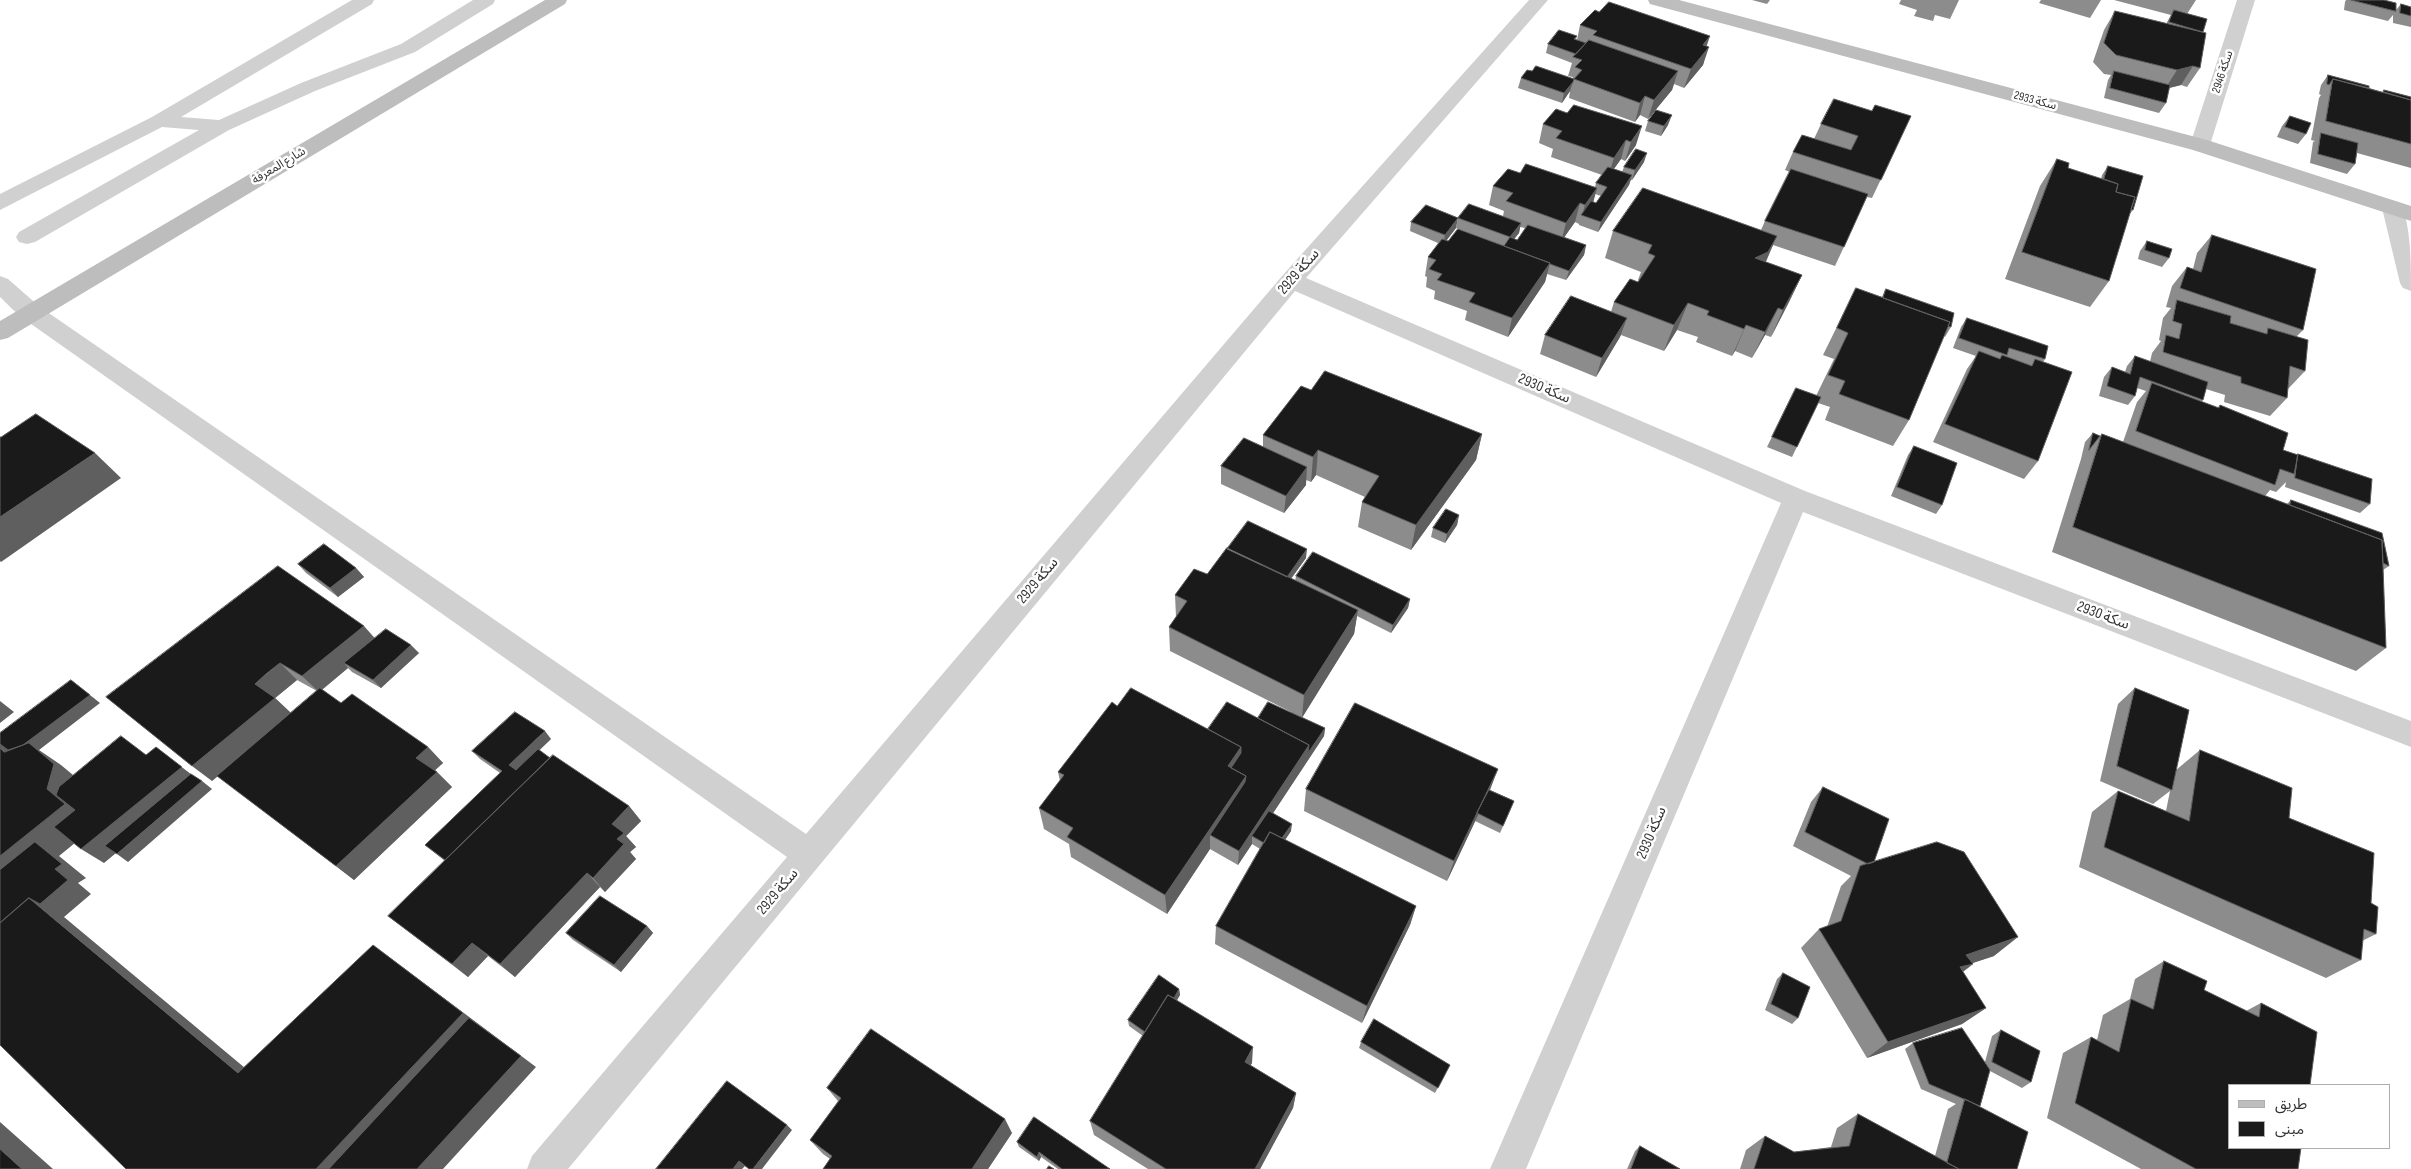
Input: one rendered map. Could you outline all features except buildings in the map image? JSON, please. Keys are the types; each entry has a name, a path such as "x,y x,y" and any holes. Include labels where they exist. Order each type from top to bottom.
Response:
{"street":[{"path":"0,203 159,121 365,0"},
{"path":"27,237 222,126 308,87 408,48 486,0"},
{"name":"شارع المعرفة","path":"0,332 558,0"},
{"name":"سكة 2929","path":"545,1169 1291,280 1539,0"},
{"name":"سكة 2933","path":"1656,0 2200,145 2402,211"},
{"name":"سكة 2946","path":"2200,145 2246,0"},
{"path":"159,121 222,126"},
{"path":"2402,211 2411,283"},
{"name":"سكة 2930","path":"1291,280 1796,498 2411,734"},
{"path":"0,284 32,313 809,854"},
{"name":"سكة 2930","path":"1508,1169 1796,498"}]}
